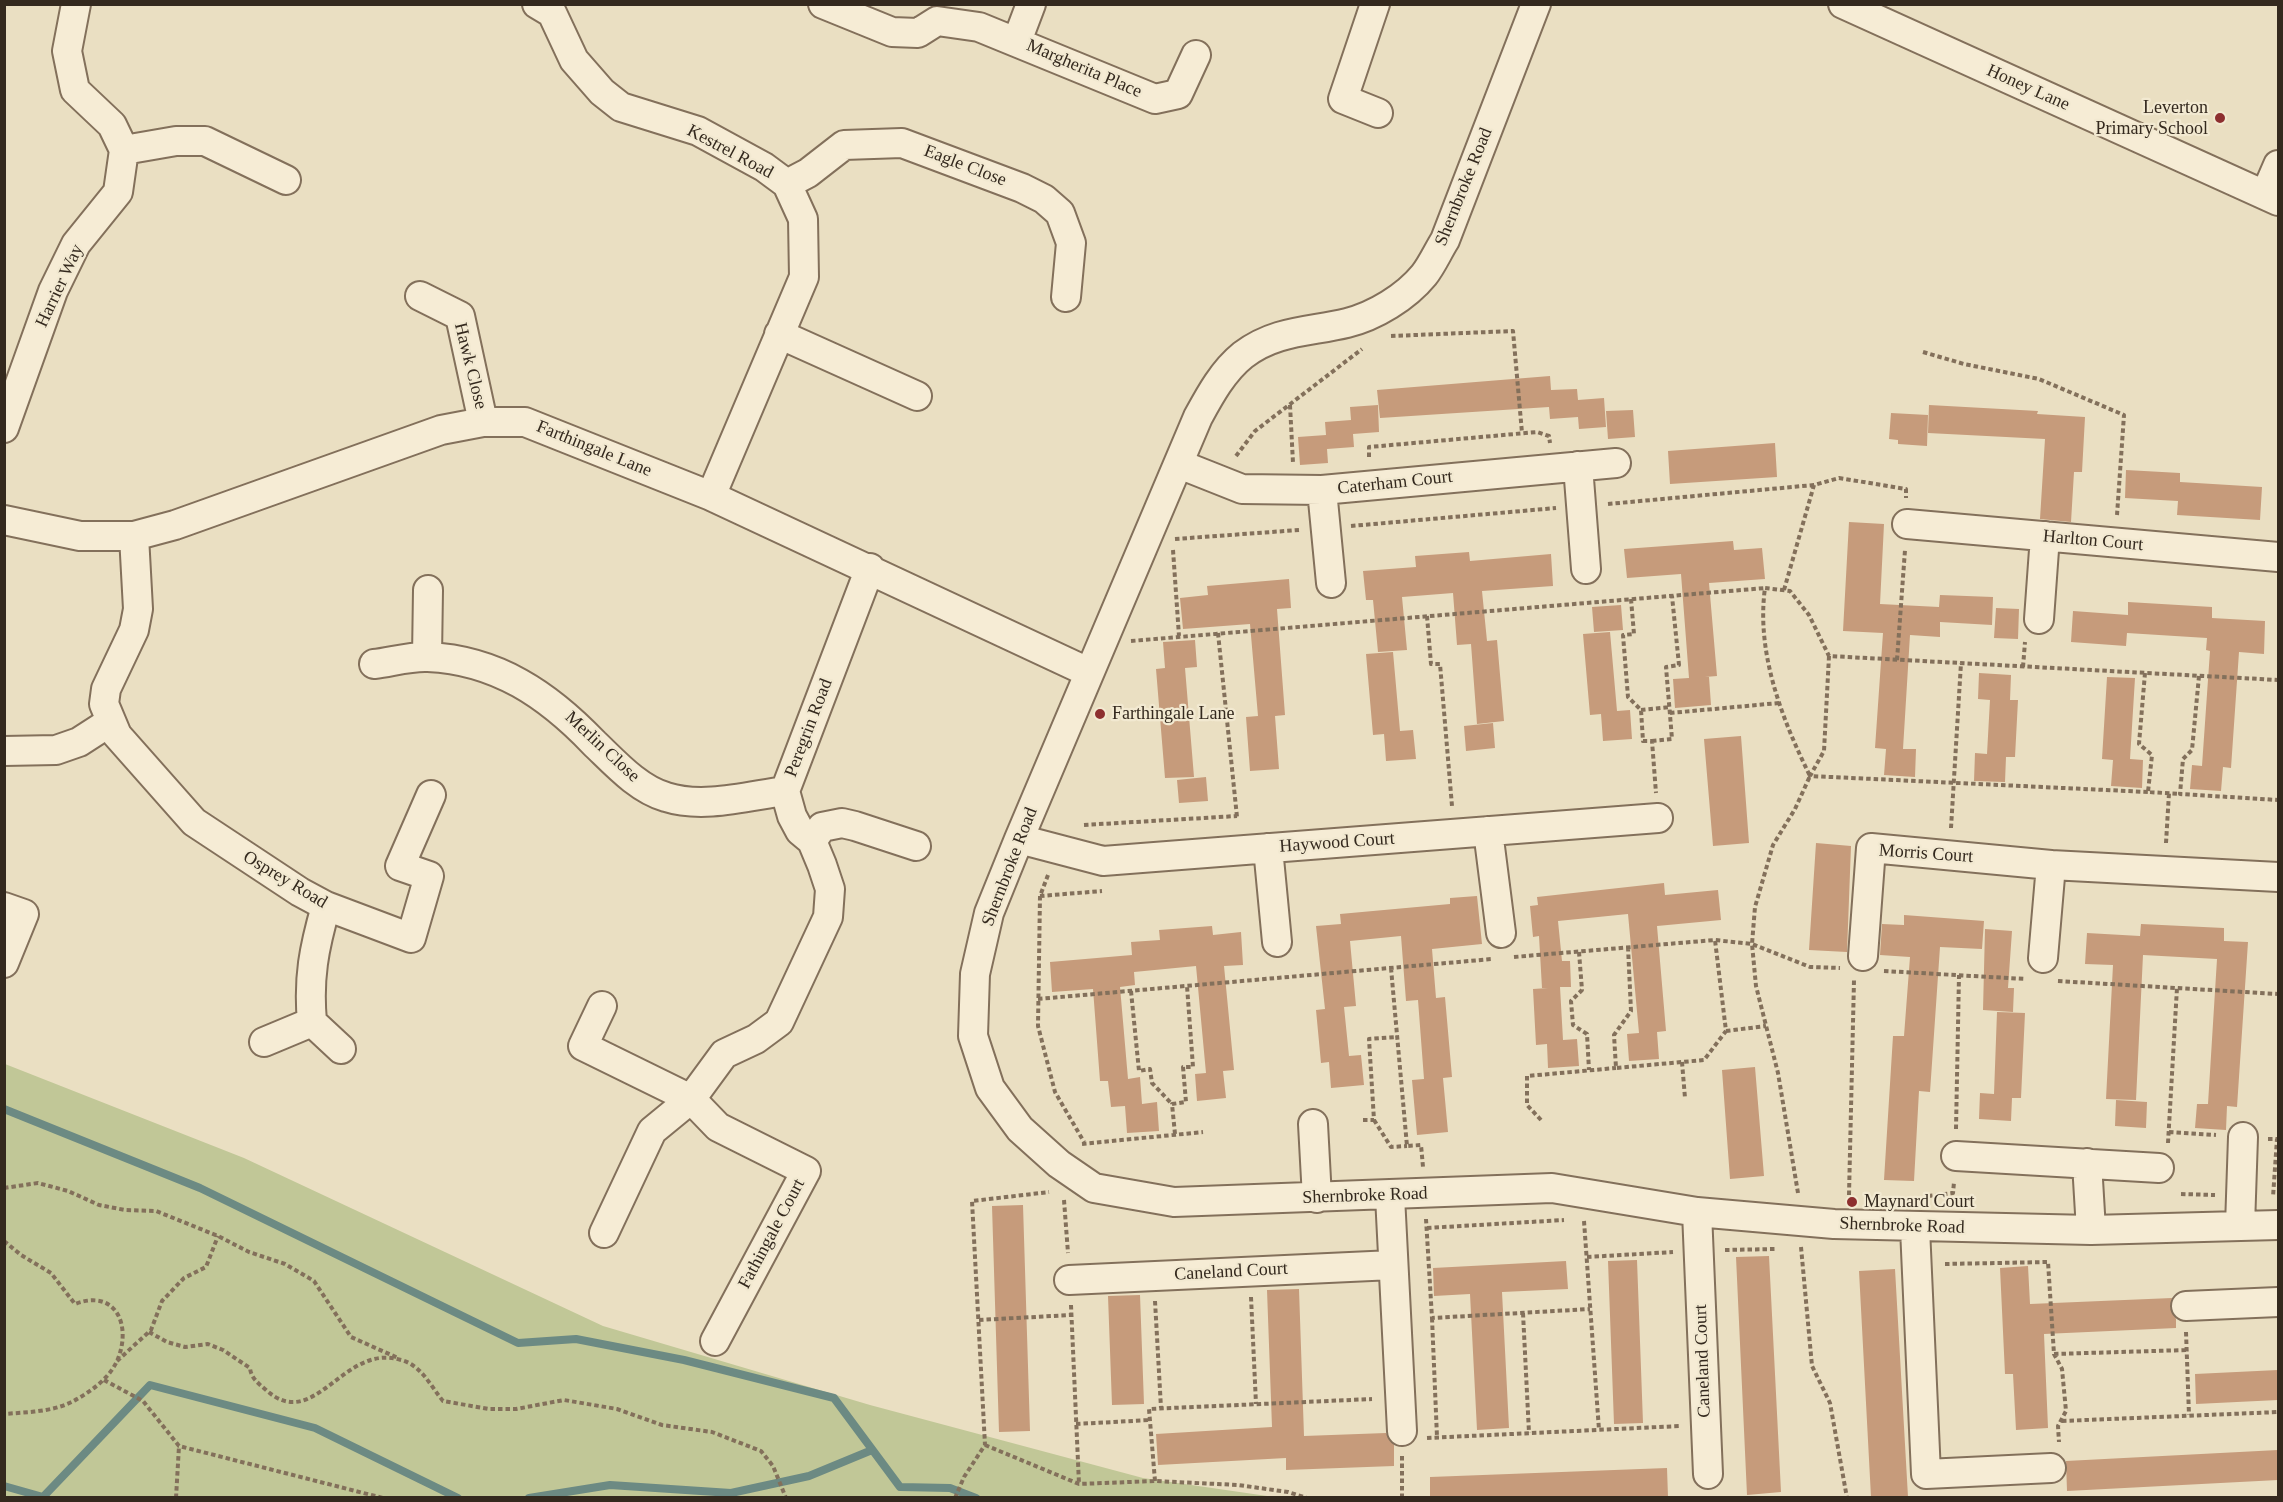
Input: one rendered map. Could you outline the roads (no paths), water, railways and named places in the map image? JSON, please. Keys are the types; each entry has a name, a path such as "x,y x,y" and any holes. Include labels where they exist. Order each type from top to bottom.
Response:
{"street":[{"path":"76,4 67,51 75,90 112,125 124,150 176,141 205,141 286,180"},
{"path":"823,4 892,32 918,33 937,21 979,27 1017,41 1031,4"},
{"path":"1374,4 1343,99 1378,113"},
{"name":"Shernbroke Road","path":"1536,4 1445,240 1424,276 1390,305 1370,314 1348,323 1284,334 1244,355 1216,383 1198,417 1088,672 989,913 975,974 973,1036 990,1088 1058,1180 1174,1202 1390,1196 1552,1188 1697,1212 1916,1228 2091,1230 2278,1225"},
{"name":"Honey Lane","path":"1842,4 2272,198"},
{"name":"Kestrel Road","path":"550,7 574,60 587,78 621,107 698,131 764,167 787,184 803,219 804,277 711,496"},
{"name":"Margherita Place","path":"1017,41 1155,99 1179,94 1196,55"},
{"name":"Eagle Close","path":"787,184 808,172 844,145 902,142 1022,188 1044,199 1060,213 1071,243 1066,297"},
{"name":"Harrier Way","path":"4,428 53,291 76,244 118,192 124,150"},
{"path":"2272,198 2278,165"},
{"name":"Hawk Close","path":"420,296 460,316 483,422"},
{"path":"779,334 916,396"},
{"name":"Farthingale Lane","path":"4,520 81,536 134,536 175,525 441,429 483,422 525,422 711,496 870,568 1088,672"},
{"name":"Caterham Court","path":"1179,464 1242,489 1308,490 1616,463"},
{"path":"1564,467 1581,506 1586,569"},
{"path":"1308,490 1326,528 1331,583"},
{"name":"Harlton Court","path":"1907,524 2278,557"},
{"name":"Osprey Road","path":"134,536 138,609 134,630 106,689 104,704 117,735 194,822 300,892 326,906 411,938 429,876 400,866 431,795"},
{"path":"2039,619 2045,536"},
{"name":"Peregrin Road","path":"604,1233 652,1131 691,1099 724,1054 756,1039 779,1022 828,917 830,889 812,841 800,831 792,816 785,791 870,568"},
{"path":"427,657 428,590"},
{"name":"Merlin Close","path":"374,664 427,657 489,668 520,682 562,710 636,781 650,791 668,798 697,801 785,791"},
{"path":"4,751 56,750 79,742 110,722"},
{"name":"Haywood Court","path":"1019,839 1103,861 1658,818"},
{"path":"812,841 822,827 842,823 916,846"},
{"path":"1488,831 1502,950"},
{"path":"1268,848 1277,942"},
{"name":"Morris Court","path":"1858,966 1871,849 2051,865 2278,877"},
{"path":"2043,972 2051,865"},
{"path":"326,906 313,954 309,991 312,1022 341,1048"},
{"path":"4,907 24,914 4,963"},
{"name":"Fathingale Court","path":"602,1006 583,1046 691,1099 718,1127 806,1171 715,1341"},
{"path":"264,1042 312,1022"},
{"path":"1313,1124 1317,1198"},
{"path":"2240,1226 2243,1137"},
{"path":"1956,1156 2167,1168"},
{"path":"2087,1163 2091,1230"},
{"path":"1390,1196 1402,1435"},
{"name":"Caneland Court","path":"1697,1212 1708,1474"},
{"path":"1916,1228 1926,1474 2051,1468"},
{"name":"Caneland Court","path":"1069,1280 1393,1265"},
{"path":"2186,1306 2278,1302"}],"waterway":[{"path":"4,1109 200,1188 518,1343 576,1339 684,1360 834,1398 900,1487 950,1488 976,1498"},
{"path":"4,1486 43,1497 150,1385 315,1428 458,1498"},
{"path":"529,1498 610,1485 731,1493 809,1476 872,1450"}],"place":[{"name":"Leverton Primary School","path":"2220,118"},
{"name":"Farthingale Lane","path":"1100,714"},
{"name":"Maynard Court","path":"1852,1202"}]}
